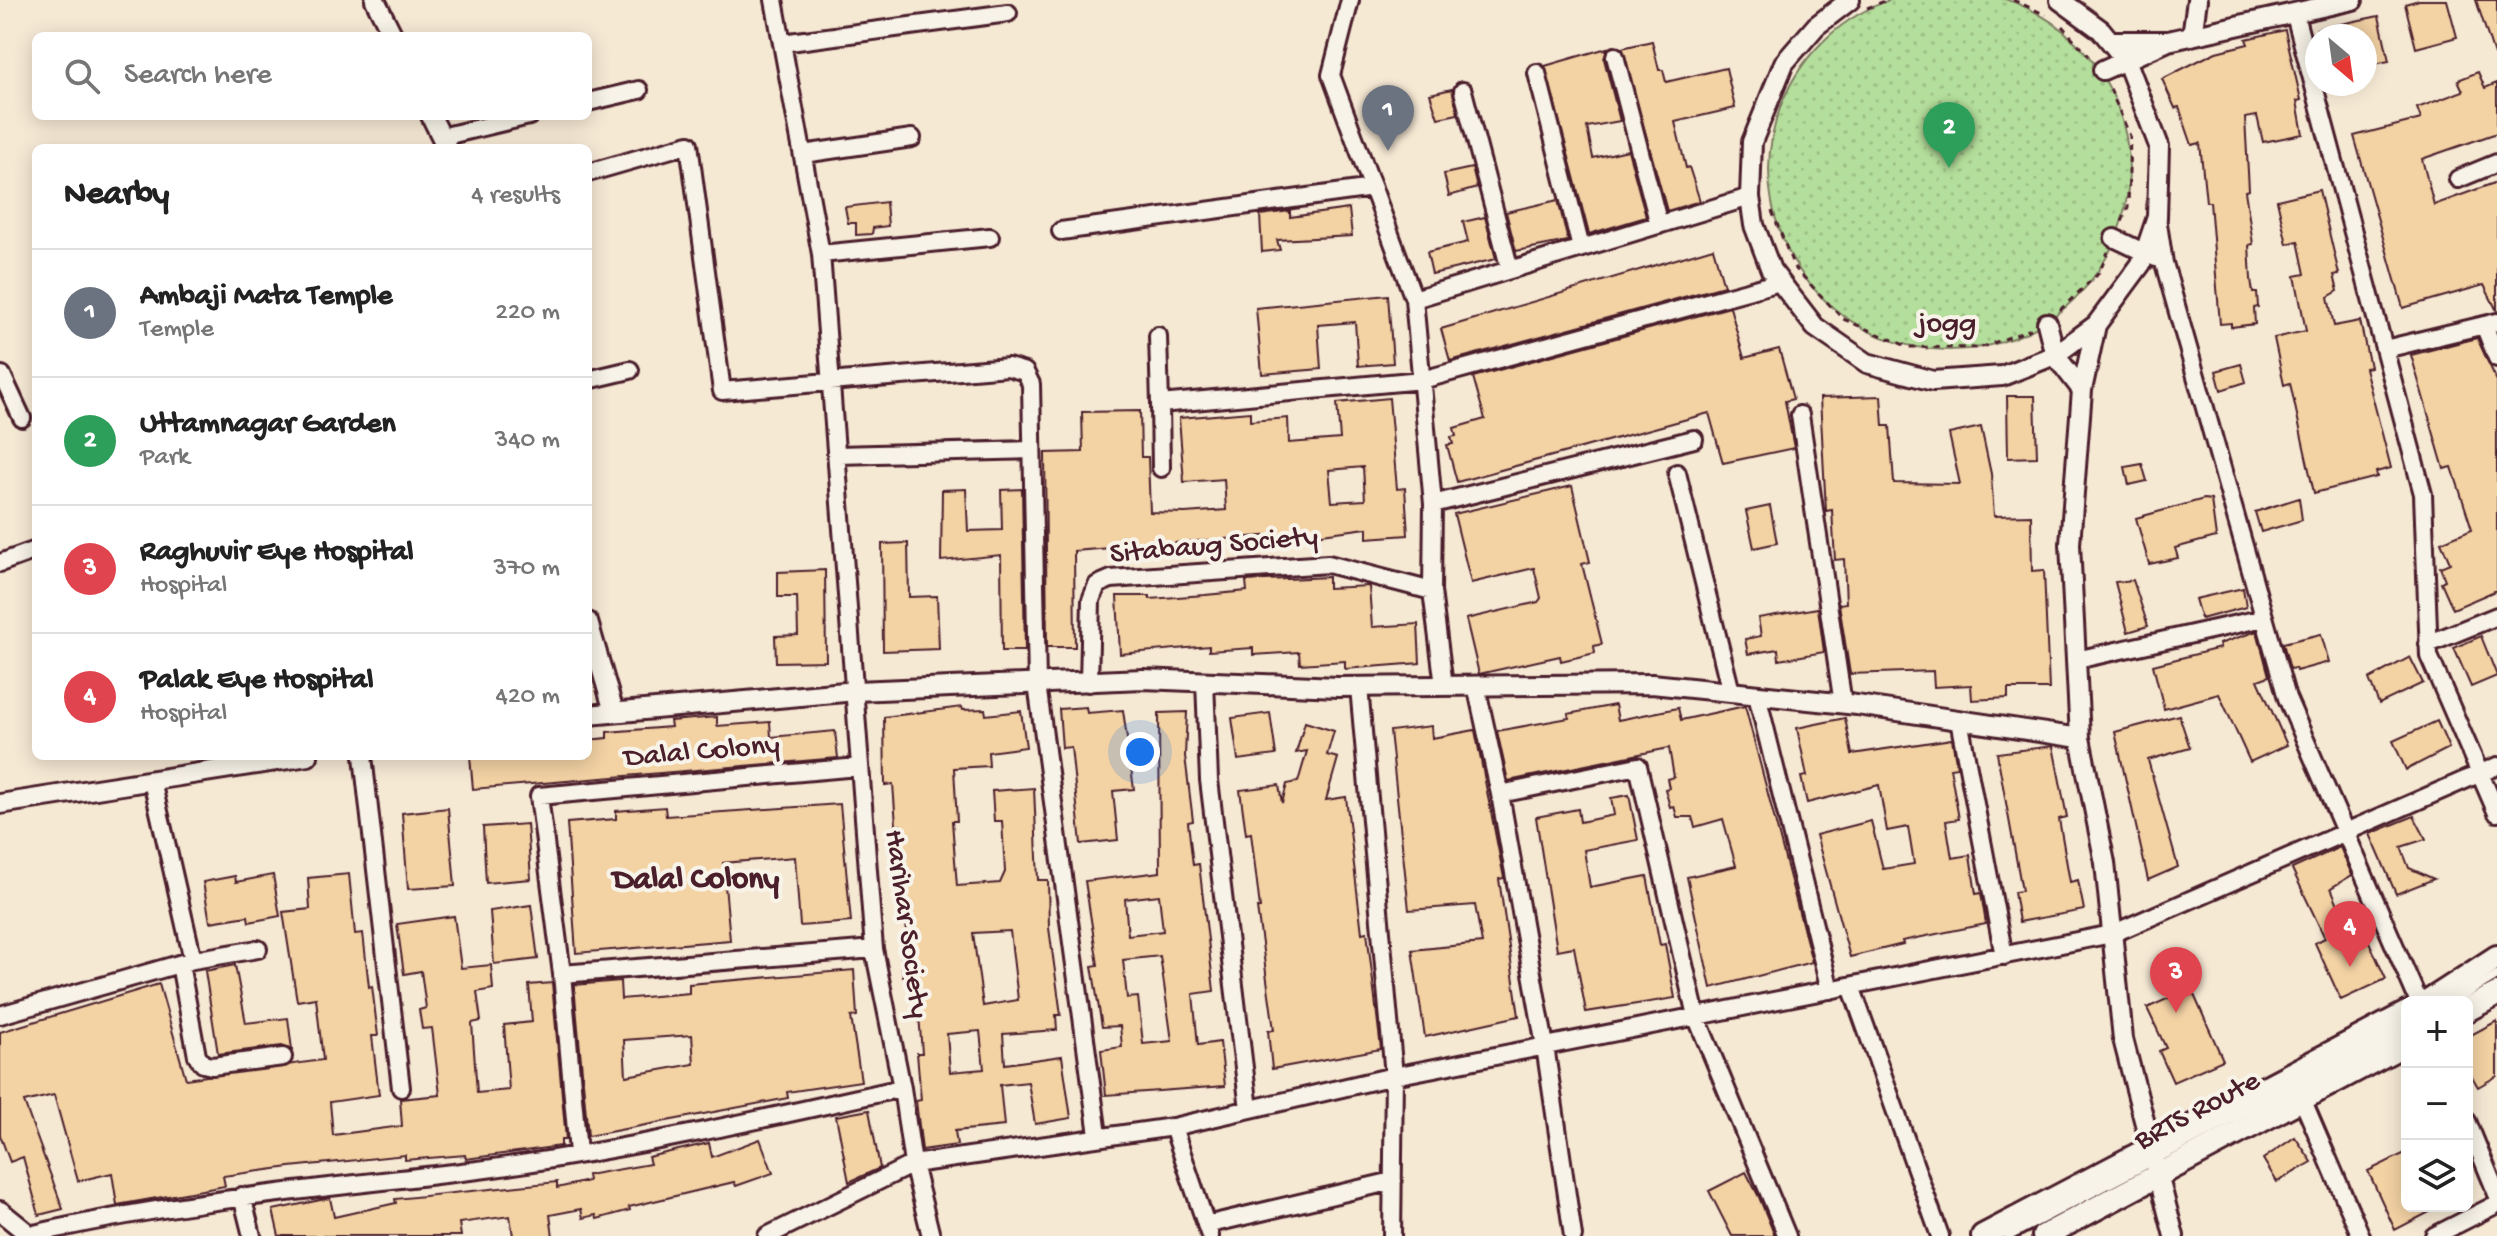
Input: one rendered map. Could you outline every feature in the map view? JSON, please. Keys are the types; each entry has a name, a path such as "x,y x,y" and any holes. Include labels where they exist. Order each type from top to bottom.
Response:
{"main road":[{"path":"2437,996 2497,957"},
{"path":"2473,1007 2497,994"},
{"path":"2044,1236 2156,1162 2401,1017"},
{"path":"1983,1236 2303,1101 2401,1046"}],"street":[{"path":"375,0 391,32"},
{"name":"Harihar Society","path":"774,0 821,254 874,949 902,1088 913,1164 931,1236"},
{"path":"1350,0 1331,75 1414,299 1433,504 1432,591 1444,686"},
{"path":"2060,0 2111,41 2127,62 2159,146 2157,217 2164,263 2287,698 2416,996"},
{"path":"2192,36 2197,0"},
{"path":"2111,41 2168,41 2353,0"},
{"path":"1852,2 1816,26 1784,63 1752,142 1759,198 1754,225 1771,270 1815,327 1867,363 1933,381 2002,376 2055,355 2096,325 2141,264 2157,217"},
{"path":"782,43 1008,13"},
{"path":"2295,15 2423,494 2429,656 2497,813"},
{"path":"2103,70 2127,62 2168,41"},
{"path":"1615,56 1659,225"},
{"path":"1537,73 1581,248"},
{"path":"592,101 639,90"},
{"path":"1463,91 1510,270"},
{"path":"433,120 444,142 516,120"},
{"path":"803,154 912,138"},
{"path":"592,172 689,144 722,391 1008,367 1025,372 1031,384 1037,684 1104,1134"},
{"path":"2458,179 2497,163"},
{"path":"1061,231 1373,188"},
{"path":"1414,299 1759,198"},
{"path":"821,254 990,237"},
{"path":"2114,238 2146,250 2164,263"},
{"path":"1160,404 1422,380 1780,282"},
{"path":"2047,323 2055,355 2082,390"},
{"path":"2385,349 2491,324 2497,358"},
{"path":"2096,325 2082,390 2070,544 2080,738 2105,863 2123,1039 2174,1236"},
{"path":"1158,336 1161,468"},
{"path":"592,379 630,370"},
{"path":"1,374 22,418"},
{"path":"1800,415 1843,704"},
{"path":"1433,504 1694,439"},
{"path":"837,455 1032,450"},
{"path":"1677,473 1731,692"},
{"path":"0,563 32,551"},
{"name":"Sitabaug Society","path":"1089,683 1091,600 1097,585 1111,579 1328,564 1432,591"},
{"path":"2428,644 2497,616"},
{"path":"2076,660 2264,618"},
{"path":"592,636 614,712"},
{"path":"592,715 856,691 1143,679 1359,687 1652,684 1843,704 2080,738"},
{"path":"1205,682 1209,780 1249,1109"},
{"path":"1476,685 1500,794 1545,1046 1573,1236"},
{"path":"1359,687 1394,1076 1392,1236"},
{"path":"1757,695 1830,990"},
{"path":"1959,720 2004,956"},
{"path":"0,804 152,781 232,762 257,760"},
{"path":"363,760 401,1088"},
{"path":"1500,794 1638,766 1696,1016 1787,1236"},
{"path":"1104,1134 1173,1127 1394,1076 2112,934 2497,766"},
{"name":"Dalal Colony","path":"562,974 539,796 858,767"},
{"path":"152,781 187,962 197,1056 203,1064 212,1066 283,1057"},
{"path":"0,1015 187,962 258,949"},
{"path":"578,1153 562,974 874,949"},
{"path":"1851,986 1940,1236"},
{"path":"0,1211 31,1236 98,1219 242,1196 488,1168 698,1133 902,1088"},
{"path":"2303,1101 2361,1236"},
{"path":"767,1236 913,1164 1209,1119"},
{"path":"1173,1127 1208,1230 1393,1181"},
{"path":"2473,1136 2497,1194"},
{"path":"242,1196 252,1236"},
{"path":"2434,1236 2497,1204"}],"lane":[{"path":"2462,996 2497,975"},
{"name":"BRTS Route","path":"2009,1236 2156,1162 2401,1031"}],"path":[{"path":"1852,2 1887,0"},
{"name":"jogg","path":"1759,198 1794,267 1843,319 1909,347 1980,348 2047,323 2099,273 2128,208 2130,136 2103,70 2055,18 2013,0"}],"green space":[{"path":"1894,-1 2004,-1 2049,20 2088,56 2108,85 2121,118 2128,152 2128,188 2121,222 2108,255 2088,284 2063,309 2034,329 2001,342 1967,349 1931,349 1897,342 1864,329 1835,309 1810,284 1790,255 1777,222 1770,188 1770,152 1777,118 1799,70 1822,43 1849,20"}],"building":[{"path":"2419,0 2447,0 2457,37 2416,48 2405,4"},
{"path":"2476,0 2497,0 2497,55 2494,55"},
{"path":"2379,16 2389,61 2377,64 2377,24 2341,24"},
{"path":"2285,30 2301,100 2297,101 2303,134 2263,142 2257,116 2245,118 2249,190 2245,191 2253,244 2249,245 2251,279 2253,293 2257,293 2258,307 2254,308 2255,324 2231,327 2231,323 2220,324 2210,202 2206,202 2200,143 2192,145 2179,107 2175,108 2162,79 2216,52 2248,44 2246,39"},
{"path":"1652,41 1659,70 1663,70 1666,82 1726,68 1735,108 1675,122 1686,168 1689,167 1700,201 1667,211 1622,48"},
{"path":"1607,48 1604,59 1620,121 1587,127 1593,158 1628,150 1646,217 1589,234 1545,66"},
{"path":"2478,72 2485,88 2497,83 2497,133 2422,159 2434,205 2497,182 2497,311 2484,285 2403,308 2354,136 2421,119 2417,108 2463,91 2458,80"},
{"path":"1452,89 1458,114 1438,118 1430,94"},
{"path":"1472,168 1477,188 1449,196 1444,174"},
{"path":"2319,190 2339,274 2334,275 2338,291 2328,297 2334,326 2360,321 2370,367 2365,368 2391,468 2376,472 2377,477 2314,493 2290,383 2284,385 2274,338 2306,331 2295,276 2305,274 2298,241 2287,244 2277,200"},
{"path":"1558,200 1568,241 1516,251 1506,212"},
{"path":"886,202 888,226 873,228 872,234 856,235 856,223 848,223 845,207"},
{"path":"1349,209 1352,236 1277,240 1280,250 1262,252 1260,215 1290,211 1290,217"},
{"path":"1485,217 1496,259 1432,274 1427,252 1468,242 1463,222"},
{"path":"1713,248 1724,286 1450,361 1441,329"},
{"path":"1388,295 1393,363 1358,366 1355,322 1318,325 1321,369 1262,374 1256,308"},
{"path":"1730,307 1744,358 1779,349 1793,399 1785,401 1794,448 1723,463 1709,413 1457,482 1447,445 1453,444 1451,437 1456,436 1454,428 1485,419 1473,377"},
{"path":"2477,338 2497,381 2497,590 2453,609 2441,582 2445,580 2440,567 2450,563 2441,542 2472,529 2452,467 2444,469 2411,355"},
{"path":"2241,364 2246,382 2221,390 2216,371"},
{"path":"1881,396 1883,426 1890,426 1894,483 1960,484 1949,434 1981,427 1991,474 1994,516 2031,515 2032,571 2044,570 2049,689 2008,689 2008,698 1972,700 1971,685 1934,687 1933,671 1850,674 1839,604 1846,603 1844,559 1835,560 1832,510 1826,511 1820,398"},
{"path":"2007,396 2035,396 2037,457 2008,458"},
{"path":"1389,398 1397,489 1405,488 1408,535 1367,538 1367,528 1300,537 1299,533 1074,551 1075,647 1047,647 1045,453 1083,452 1082,412 1140,411 1141,457 1148,457 1150,512 1185,513 1226,510 1224,479 1184,482 1179,418 1250,412 1250,421 1288,418 1289,443 1340,439 1337,403","holes":["1363,467 1365,500 1332,502 1329,470"]},
{"path":"2142,464 2147,481 2129,485 2125,467"},
{"path":"1572,486 1590,562 1582,564 1602,644 1594,646 1595,653 1561,661 1560,656 1479,674 1466,619 1538,602 1541,598 1534,568 1471,583 1454,514"},
{"path":"966,489 968,531 1002,530 1001,490 1022,489 1025,651 1002,651 1001,555 941,561 942,490"},
{"path":"2299,498 2302,520 2261,532 2255,512"},
{"path":"2204,499 2211,500 2216,537 2175,548 2178,558 2149,564 2136,518"},
{"path":"1770,506 1777,543 1754,548 1746,511"},
{"path":"908,543 909,597 937,596 939,649 883,651 882,544"},
{"path":"825,570 826,661 776,662 775,636 798,635 797,597 778,597 778,572"},
{"path":"1328,577 1328,588 1369,586 1372,627 1418,624 1420,663 1345,669 1345,661 1300,664 1299,652 1253,655 1253,648 1209,651 1209,646 1120,654 1117,596 1150,596 1150,599 1205,595 1247,591 1246,581"},
{"path":"2133,580 2148,626 2128,632 2115,582"},
{"path":"2243,588 2246,607 2201,619 2195,599"},
{"path":"1818,608 1824,652 1779,660 1778,649 1748,654 1745,639 1761,636 1758,618"},
{"path":"2257,631 2269,676 2258,680 2287,745 2250,762 2219,694 2164,709 2153,665 2220,648 2219,644"},
{"path":"2321,634 2329,662 2296,671 2295,668 2290,669 2283,643"},
{"path":"2481,636 2497,676 2471,687 2454,648"},
{"path":"2410,657 2423,683 2379,704 2369,679"},
{"path":"1615,705 1618,720 1678,708 1681,720 1745,706 1812,962 1711,988 1687,877 1736,866 1723,819 1695,827 1692,817 1677,817 1674,806 1670,807 1665,789 1669,788 1667,779 1674,777 1669,748 1508,781 1497,731 1569,718 1568,714"},
{"path":"962,707 963,710 985,709 986,715 1021,711 1026,747 988,752 989,766 954,768 957,821 952,821 957,886 1000,883 1005,872 1002,821 994,821 992,791 1034,788 1038,880 1048,880 1049,928 1061,1015 1056,1015 1057,1030 1003,1034 1005,1064 1062,1056 1071,1118 1035,1124 1028,1082 1000,1085 1004,1126 955,1131 957,1145 922,1150 916,1101 921,1100 917,1053 922,1053 916,976 903,977 901,952 908,951 900,825 896,825 893,784 885,785 884,717","holes":["1010,931 1018,1000 983,1006 973,933","980,1031 984,1069 950,1072 947,1034"]},
{"path":"1086,707 1087,713 1123,710 1134,789 1113,791 1118,840 1081,844 1071,747 1062,748 1059,709"},
{"path":"1187,712 1185,756 1193,821 1188,822 1193,865 1199,864 1214,991 1193,994 1198,1045 1220,1042 1225,1086 1106,1095 1101,1050 1122,1047 1120,1026 1102,1027 1092,966 1098,965 1085,881 1160,872 1159,713","holes":["1159,895 1163,931 1128,935 1125,899","1160,956 1172,1041 1143,1044 1138,997 1127,998 1123,960"]},
{"path":"1270,713 1276,755 1238,760 1232,718"},
{"path":"2179,715 2190,748 2148,760 2178,867 2148,880 2115,732"},
{"path":"717,717 717,726 770,722 771,737 835,731 838,758 473,789 470,760 592,760 592,740 607,738 607,732 671,727 670,721"},
{"path":"1845,718 1852,754 1952,739 1957,767 1950,768 1959,819 1946,821 1952,858 1970,855 1976,894 1981,893 1986,924 1902,941 1903,944 1850,957 1816,835 1871,821 1883,869 1914,864 1908,827 1887,831 1879,785 1807,803 1801,777 1807,776 1797,728"},
{"path":"2437,721 2449,748 2406,770 2393,741"},
{"path":"1305,722 1334,731 1327,755 1338,758 1326,800 1346,797 1362,933 1367,932 1381,1049 1272,1069 1268,1031 1274,1030 1257,908 1260,908 1251,833 1246,834 1240,790 1279,785 1282,803 1287,784 1298,782 1307,751 1296,753"},
{"path":"1431,726 1432,738 1475,730 1504,878 1499,879 1519,1016 1425,1037 1412,950 1482,943 1475,905 1409,910 1390,731"},
{"path":"2053,746 2067,817 2059,819 2070,882 2078,880 2084,910 2019,922 2014,892 2022,891 1997,753"},
{"path":"1629,795 1638,840 1584,850 1590,887 1647,876 1660,945 1665,944 1675,998 1586,1012 1574,947 1557,950 1536,817 1578,809 1580,822 1614,815 1611,798"},
{"path":"840,804 851,922 800,926 795,857 723,863 730,940 576,953 567,823 616,819 616,811 665,807 666,816"},
{"path":"448,808 455,886 408,889 402,813"},
{"path":"2414,816 2426,839 2401,847 2409,868 2434,879 2396,894 2370,834"},
{"path":"527,824 531,879 486,883 483,827"},
{"path":"2340,847 2352,875 2331,888 2348,928 2360,922 2386,979 2341,1000 2315,943 2325,938 2292,869"},
{"path":"349,874 355,934 363,933 369,987 372,986 378,1036 372,1036 379,1095 330,1102 333,1135 402,1126 400,1099 440,1095 432,1028 422,1029 419,1010 426,1008 421,971 404,974 397,924 454,916 461,968 491,965 493,989 477,992 481,1021 472,1023 477,1093 509,1090 504,1025 532,1022 529,985 552,983 566,1140 561,1140 561,1146 466,1159 465,1155 405,1160 405,1155 290,1167 223,1176 225,1186 117,1205 112,1173 78,1181 54,1095 24,1102 63,1209 39,1215 23,1157 10,1162 0,1135 0,1032 159,984 186,1079 323,1060 316,998 297,1001 283,912 310,909 308,878"},
{"path":"273,875 280,916 249,922 248,916 210,922 203,882 235,876 236,882"},
{"path":"531,905 538,959 494,964 490,911"},
{"path":"235,965 246,1023 288,1018 292,1050 282,1046 218,1054 205,971"},
{"path":"854,970 857,1016 851,1017 861,1081 787,1092 788,1098 588,1136 574,985 620,981 621,999 689,993 689,984","holes":["692,1035 694,1064 626,1076 624,1040"]},
{"path":"2191,988 2223,1060 2173,1082 2159,1051 2166,1048 2147,1008"},
{"path":"2497,1021 2497,1076 2478,1087 2473,1078 2473,1034"},
{"path":"869,1110 880,1168 849,1182 836,1116"},
{"path":"2295,1137 2312,1162 2277,1182 2263,1159"},
{"path":"760,1139 773,1173 736,1186 734,1182 629,1207 630,1210 597,1219 596,1215 583,1218 581,1209 550,1215 553,1236 513,1236 510,1216 459,1223 461,1236 279,1236 273,1210 330,1198 334,1217 396,1203 395,1199 557,1182 557,1188 588,1181 587,1175 650,1164 648,1157 709,1143 712,1157"},
{"path":"2401,1155 2401,1212 2430,1212 2395,1230 2368,1171"},
{"path":"1746,1172 1775,1236 1732,1236 1709,1191"}],"place":[{"name":"Ambaji Mata Temple","path":"1388,151"},
{"name":"Uttamnagar Garden","path":"1949,168"},
{"name":"Palak Eye Hospital","path":"2350,967"},
{"name":"Raghuvir Eye Hospital","path":"2176,1013"}],"district":[{"name":"Dalal Colony","path":"696,881"}]}
